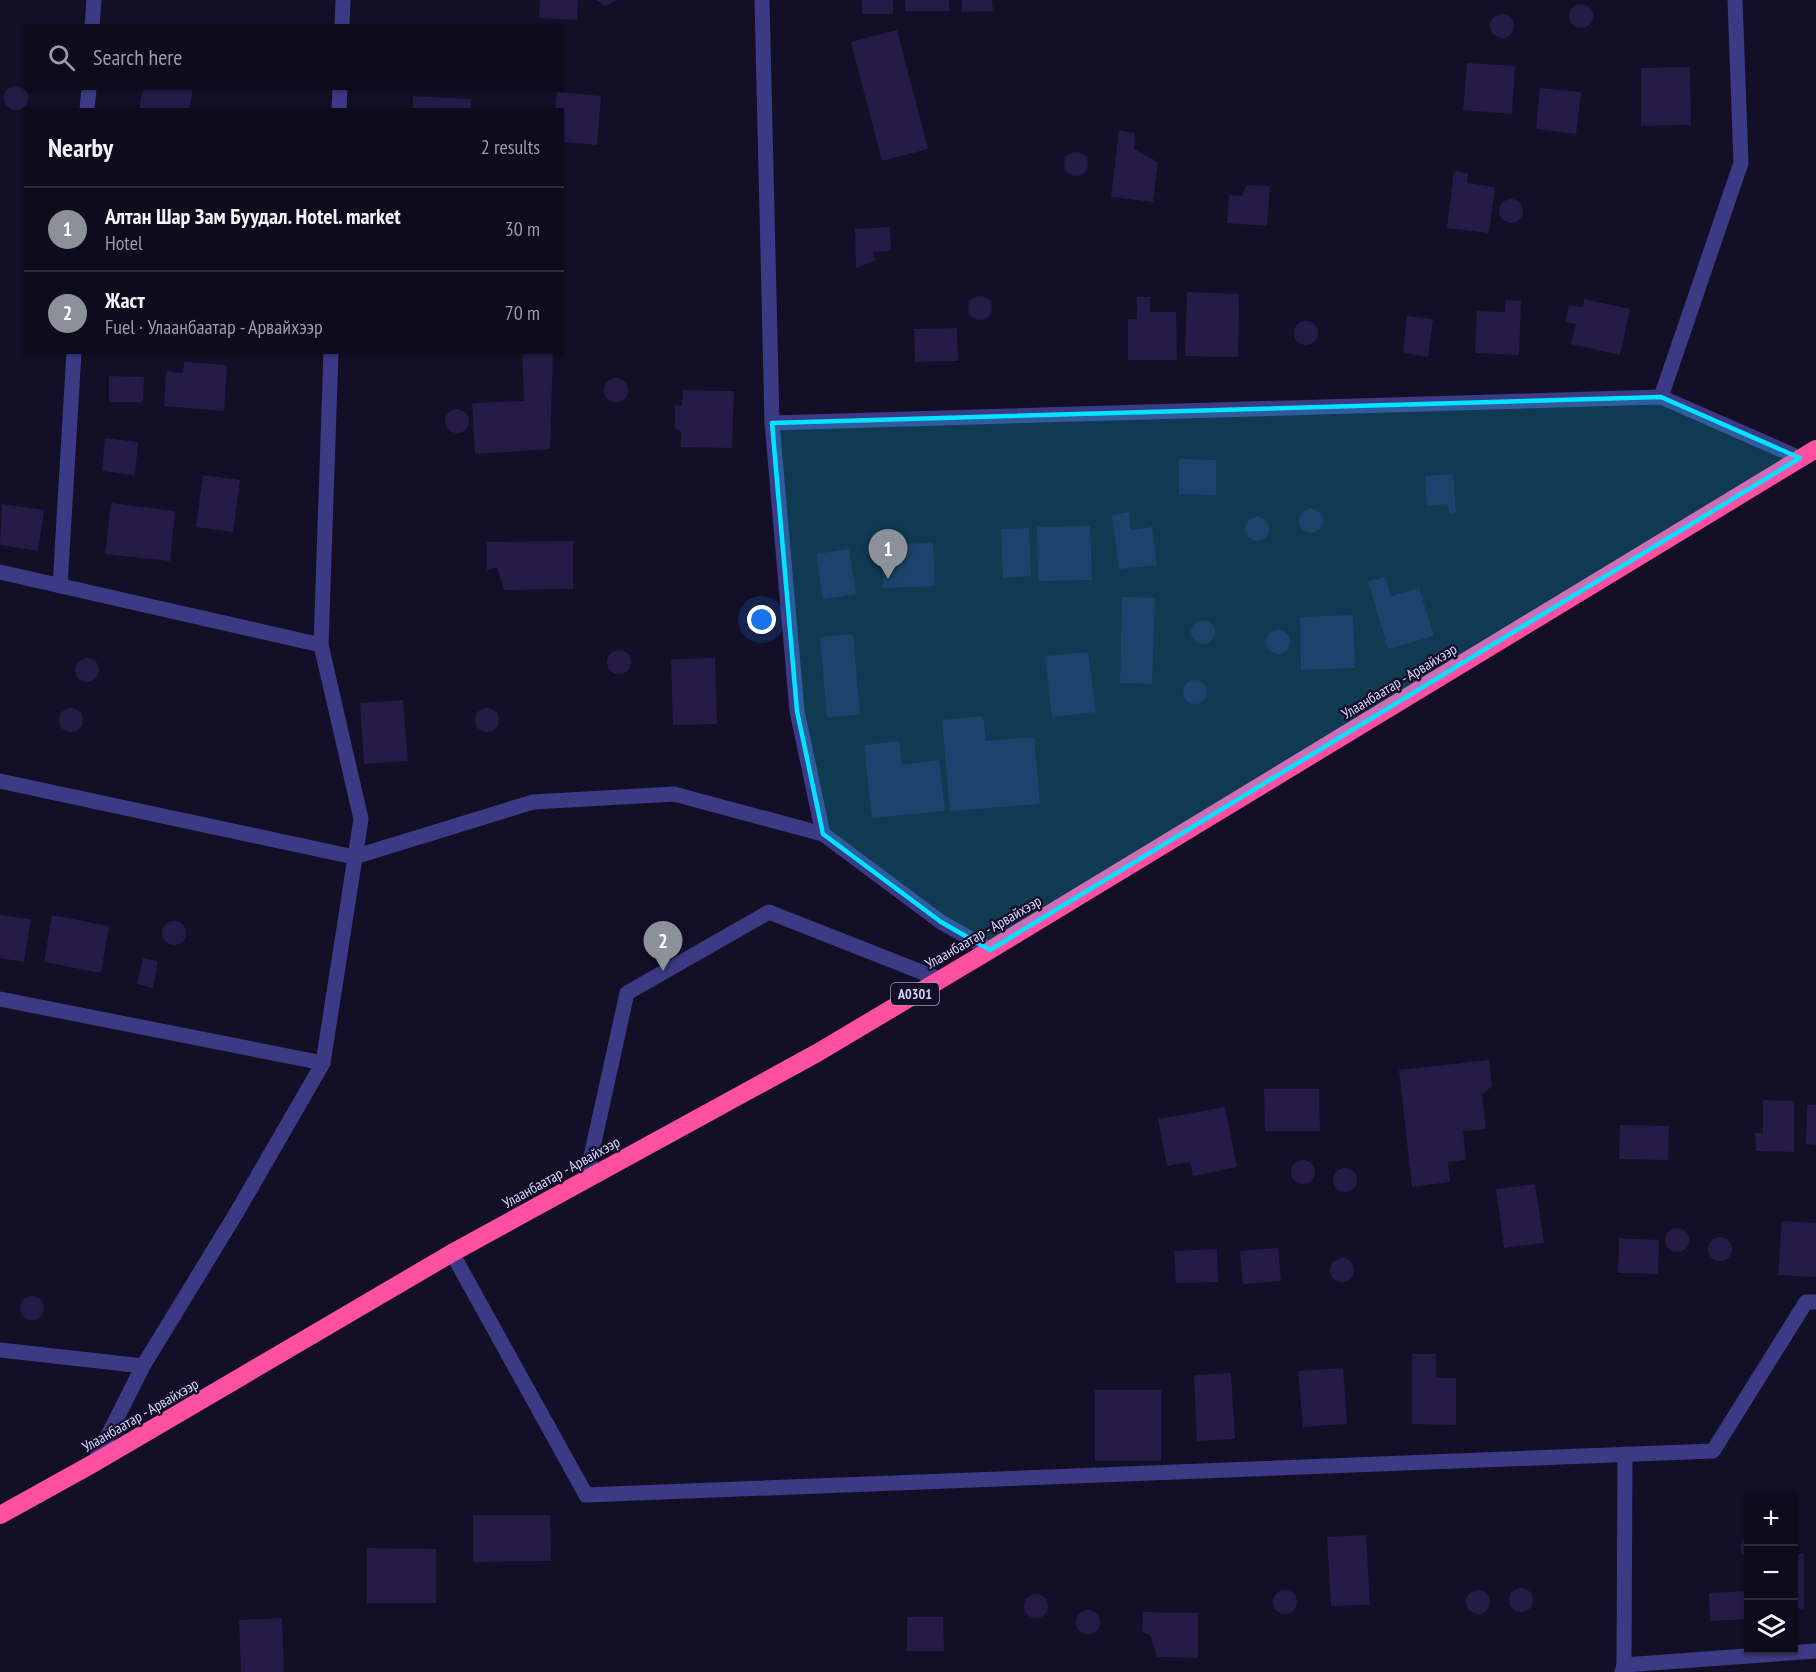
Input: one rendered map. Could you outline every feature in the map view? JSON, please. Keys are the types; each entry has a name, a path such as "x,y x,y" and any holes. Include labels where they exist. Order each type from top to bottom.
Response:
{"highway":[{"name":"Улаанбаатар - Арвайхээр","path":"0,1515 94,1463 452,1253 817,1053 1808,453"}],"street":[{"path":"92,24 93,0"},
{"path":"342,24 343,0"},
{"path":"762,0 772,423 797,711 823,834"},
{"path":"1661,398 1741,164 1735,0"},
{"path":"87,108 88,90"},
{"path":"339,108 340,90"},
{"path":"60,586 74,354"},
{"path":"94,1463 142,1366 237,1212 323,1063 361,819 321,645 331,354"},
{"path":"772,423 1661,398 1808,453"},
{"path":"0,572 321,645"},
{"path":"0,781 354,857 532,802 674,794 823,834 941,922 990,950"},
{"path":"586,1179 627,993 768,912 939,979"},
{"path":"0,999 323,1063"},
{"path":"452,1253 586,1495 1713,1451 1806,1302 1816,1302"},
{"path":"0,1350 142,1366"},
{"path":"1625,1454 1623,1668 1816,1651"}],"highlighted area":[{"path":"1661,397 1800,458 990,950 941,922 823,834 797,711 772,423"}],"building":[{"path":"540,0 578,0 577,20 539,18"},
{"path":"596,0 617,0 606,6"},
{"path":"862,0 893,0 893,14 862,14"},
{"path":"905,0 949,0 949,11 905,11"},
{"path":"962,0 992,0 993,11 962,12"},
{"path":"1581,4 1589,8 1593,16 1589,24 1581,28 1573,24 1569,16 1573,8"},
{"path":"1502,14 1510,18 1514,26 1510,34 1502,38 1494,34 1490,26 1494,18"},
{"path":"897,30 928,149 882,161 851,42"},
{"path":"1467,63 1515,66 1512,114 1463,110"},
{"path":"1690,67 1691,125 1641,126 1641,68"},
{"path":"16,86 24,90 28,98 24,106 16,110 8,106 4,98 8,90"},
{"path":"1540,88 1581,92 1576,134 1536,129"},
{"path":"143,90 193,90 189,108 139,108"},
{"path":"557,92 601,96 597,145 564,142 564,108 555,108"},
{"path":"413,96 471,99 470,108 413,108"},
{"path":"1119,130 1135,133 1134,149 1158,162 1153,202 1111,197"},
{"path":"1076,152 1084,156 1088,164 1084,172 1076,176 1068,172 1064,164 1068,156"},
{"path":"1454,171 1468,173 1467,183 1495,187 1489,233 1447,228"},
{"path":"1247,185 1270,186 1267,226 1227,223 1229,195 1242,196"},
{"path":"1511,199 1519,203 1523,211 1519,219 1511,223 1503,219 1499,211 1503,203"},
{"path":"890,227 891,251 873,252 876,260 856,268 855,229"},
{"path":"1187,292 1239,294 1238,357 1185,356"},
{"path":"980,296 988,300 992,308 988,316 980,320 972,316 968,308 972,300"},
{"path":"1137,297 1150,297 1150,312 1176,312 1177,360 1128,360 1128,319 1137,319"},
{"path":"1584,299 1630,309 1620,355 1571,344 1576,324 1565,322 1569,305 1583,307"},
{"path":"1506,300 1521,301 1519,355 1475,353 1477,311 1505,312"},
{"path":"1407,316 1433,319 1428,357 1403,353"},
{"path":"1306,321 1314,325 1318,333 1314,341 1306,345 1298,341 1294,333 1298,325"},
{"path":"957,328 958,361 915,362 914,329"},
{"path":"522,354 553,354 550,449 475,454 472,403 524,401"},
{"path":"184,362 227,365 224,411 164,406 166,371 183,373"},
{"path":"109,376 144,377 143,402 109,402"},
{"path":"616,378 624,382 628,390 624,398 616,402 608,398 604,390 608,382"},
{"path":"683,390 734,391 732,448 681,447 681,432 675,428 675,405 682,406"},
{"path":"457,409 465,413 469,421 465,429 457,433 449,429 445,421 449,413"},
{"path":"105,438 138,442 135,475 102,471"},
{"path":"1179,459 1216,460 1216,495 1179,494"},
{"path":"1453,474 1456,513 1450,514 1447,504 1427,506 1425,476"},
{"path":"203,475 240,480 233,532 196,527"},
{"path":"111,503 175,511 170,561 105,554"},
{"path":"2,504 44,510 38,551 0,545"},
{"path":"1311,509 1319,513 1323,521 1319,529 1311,533 1303,529 1299,521 1303,513"},
{"path":"1129,512 1131,530 1152,527 1157,565 1119,569 1112,515"},
{"path":"1257,517 1265,521 1269,529 1265,537 1257,541 1249,537 1245,529 1249,521"},
{"path":"1090,526 1092,580 1038,581 1037,527"},
{"path":"1029,528 1031,576 1003,578 1001,529"},
{"path":"894,535 894,544 933,543 935,586 883,588 881,536"},
{"path":"573,541 573,589 504,590 497,567 487,570 487,542"},
{"path":"849,549 856,594 823,599 816,554"},
{"path":"1385,577 1391,596 1419,588 1434,636 1388,649 1368,581"},
{"path":"1122,597 1155,598 1152,684 1120,683"},
{"path":"1353,615 1355,668 1301,670 1300,617"},
{"path":"1203,620 1211,624 1215,632 1211,640 1203,644 1195,640 1191,632 1195,624"},
{"path":"1278,630 1286,634 1290,642 1286,650 1278,654 1270,650 1266,642 1270,634"},
{"path":"853,634 860,715 827,717 820,637"},
{"path":"619,650 627,654 631,662 627,670 619,674 611,670 607,662 611,654"},
{"path":"1088,652 1096,712 1052,717 1045,656"},
{"path":"87,658 95,662 99,670 95,678 87,682 79,678 75,670 79,662"},
{"path":"715,658 717,724 673,725 671,659"},
{"path":"1195,680 1203,684 1207,692 1203,700 1195,704 1187,700 1183,692 1187,684"},
{"path":"403,700 408,761 364,764 360,703"},
{"path":"71,708 79,712 83,720 79,728 71,732 63,728 59,720 63,712"},
{"path":"487,708 495,712 499,720 495,728 487,732 479,728 475,720 479,712"},
{"path":"983,716 986,741 1034,737 1040,804 950,811 942,720"},
{"path":"899,741 902,765 939,760 945,811 872,818 864,745"},
{"path":"0,915 31,919 24,962 0,958"},
{"path":"52,915 109,926 101,973 44,962"},
{"path":"174,921 182,925 186,933 182,941 174,945 166,941 162,933 166,925"},
{"path":"143,958 158,961 153,988 137,984"},
{"path":"1489,1060 1492,1086 1482,1095 1486,1129 1463,1131 1466,1160 1448,1162 1450,1182 1412,1187 1399,1070"},
{"path":"1264,1089 1319,1089 1320,1131 1265,1131"},
{"path":"1763,1100 1794,1101 1794,1152 1756,1151 1755,1133 1763,1133"},
{"path":"1807,1105 1816,1105 1816,1145 1806,1144"},
{"path":"1225,1107 1237,1167 1193,1176 1190,1162 1167,1166 1158,1119"},
{"path":"1620,1125 1669,1126 1668,1160 1619,1159"},
{"path":"1303,1160 1311,1164 1315,1172 1311,1180 1303,1184 1295,1180 1291,1172 1295,1164"},
{"path":"1345,1168 1353,1172 1357,1180 1353,1188 1345,1192 1337,1188 1333,1180 1337,1172"},
{"path":"1535,1184 1544,1243 1504,1248 1496,1189"},
{"path":"1782,1221 1816,1223 1816,1277 1778,1275"},
{"path":"1677,1228 1685,1232 1689,1240 1685,1248 1677,1252 1669,1248 1665,1240 1669,1232"},
{"path":"1720,1237 1728,1241 1732,1249 1728,1257 1720,1261 1712,1257 1708,1249 1712,1241"},
{"path":"1619,1238 1659,1240 1658,1274 1618,1273"},
{"path":"1278,1248 1281,1281 1243,1284 1240,1251"},
{"path":"1217,1249 1218,1282 1176,1283 1174,1251"},
{"path":"1342,1258 1350,1262 1354,1270 1350,1278 1342,1282 1334,1278 1330,1270 1334,1262"},
{"path":"32,1296 40,1300 44,1308 40,1316 32,1320 24,1316 20,1308 24,1300"},
{"path":"1412,1354 1436,1354 1436,1378 1456,1378 1456,1425 1412,1424"},
{"path":"1343,1368 1347,1424 1303,1427 1298,1371"},
{"path":"1231,1373 1235,1439 1197,1441 1194,1375"},
{"path":"1095,1390 1161,1390 1161,1461 1095,1461"},
{"path":"473,1515 550,1515 551,1561 473,1562"},
{"path":"1366,1535 1370,1605 1331,1606 1327,1537"},
{"path":"1744,1539 1744,1555 1742,1554 1740,1546"},
{"path":"367,1548 436,1549 436,1603 367,1603"},
{"path":"1798,1554 1804,1554 1804,1609 1798,1608"},
{"path":"1521,1588 1529,1592 1533,1600 1529,1608 1521,1612 1513,1608 1509,1600 1513,1592"},
{"path":"1285,1590 1293,1594 1297,1602 1293,1610 1285,1614 1277,1610 1273,1602 1277,1594"},
{"path":"1478,1590 1486,1594 1490,1602 1486,1610 1478,1614 1470,1610 1466,1602 1470,1594"},
{"path":"1744,1591 1744,1619 1710,1621 1709,1593"},
{"path":"1036,1594 1044,1598 1048,1606 1044,1614 1036,1618 1028,1614 1024,1606 1028,1598"},
{"path":"1088,1610 1096,1614 1100,1622 1096,1630 1088,1634 1080,1630 1076,1622 1080,1614"},
{"path":"1143,1612 1198,1613 1198,1658 1157,1657 1150,1635 1142,1632"},
{"path":"907,1617 943,1617 944,1651 907,1651"},
{"path":"282,1618 284,1672 241,1672 239,1620"}],"place":[{"name":"Алтан Шар Зам Буудал. Hotel. market","path":"888,579"},
{"name":"Жаст","path":"663,971"}]}
